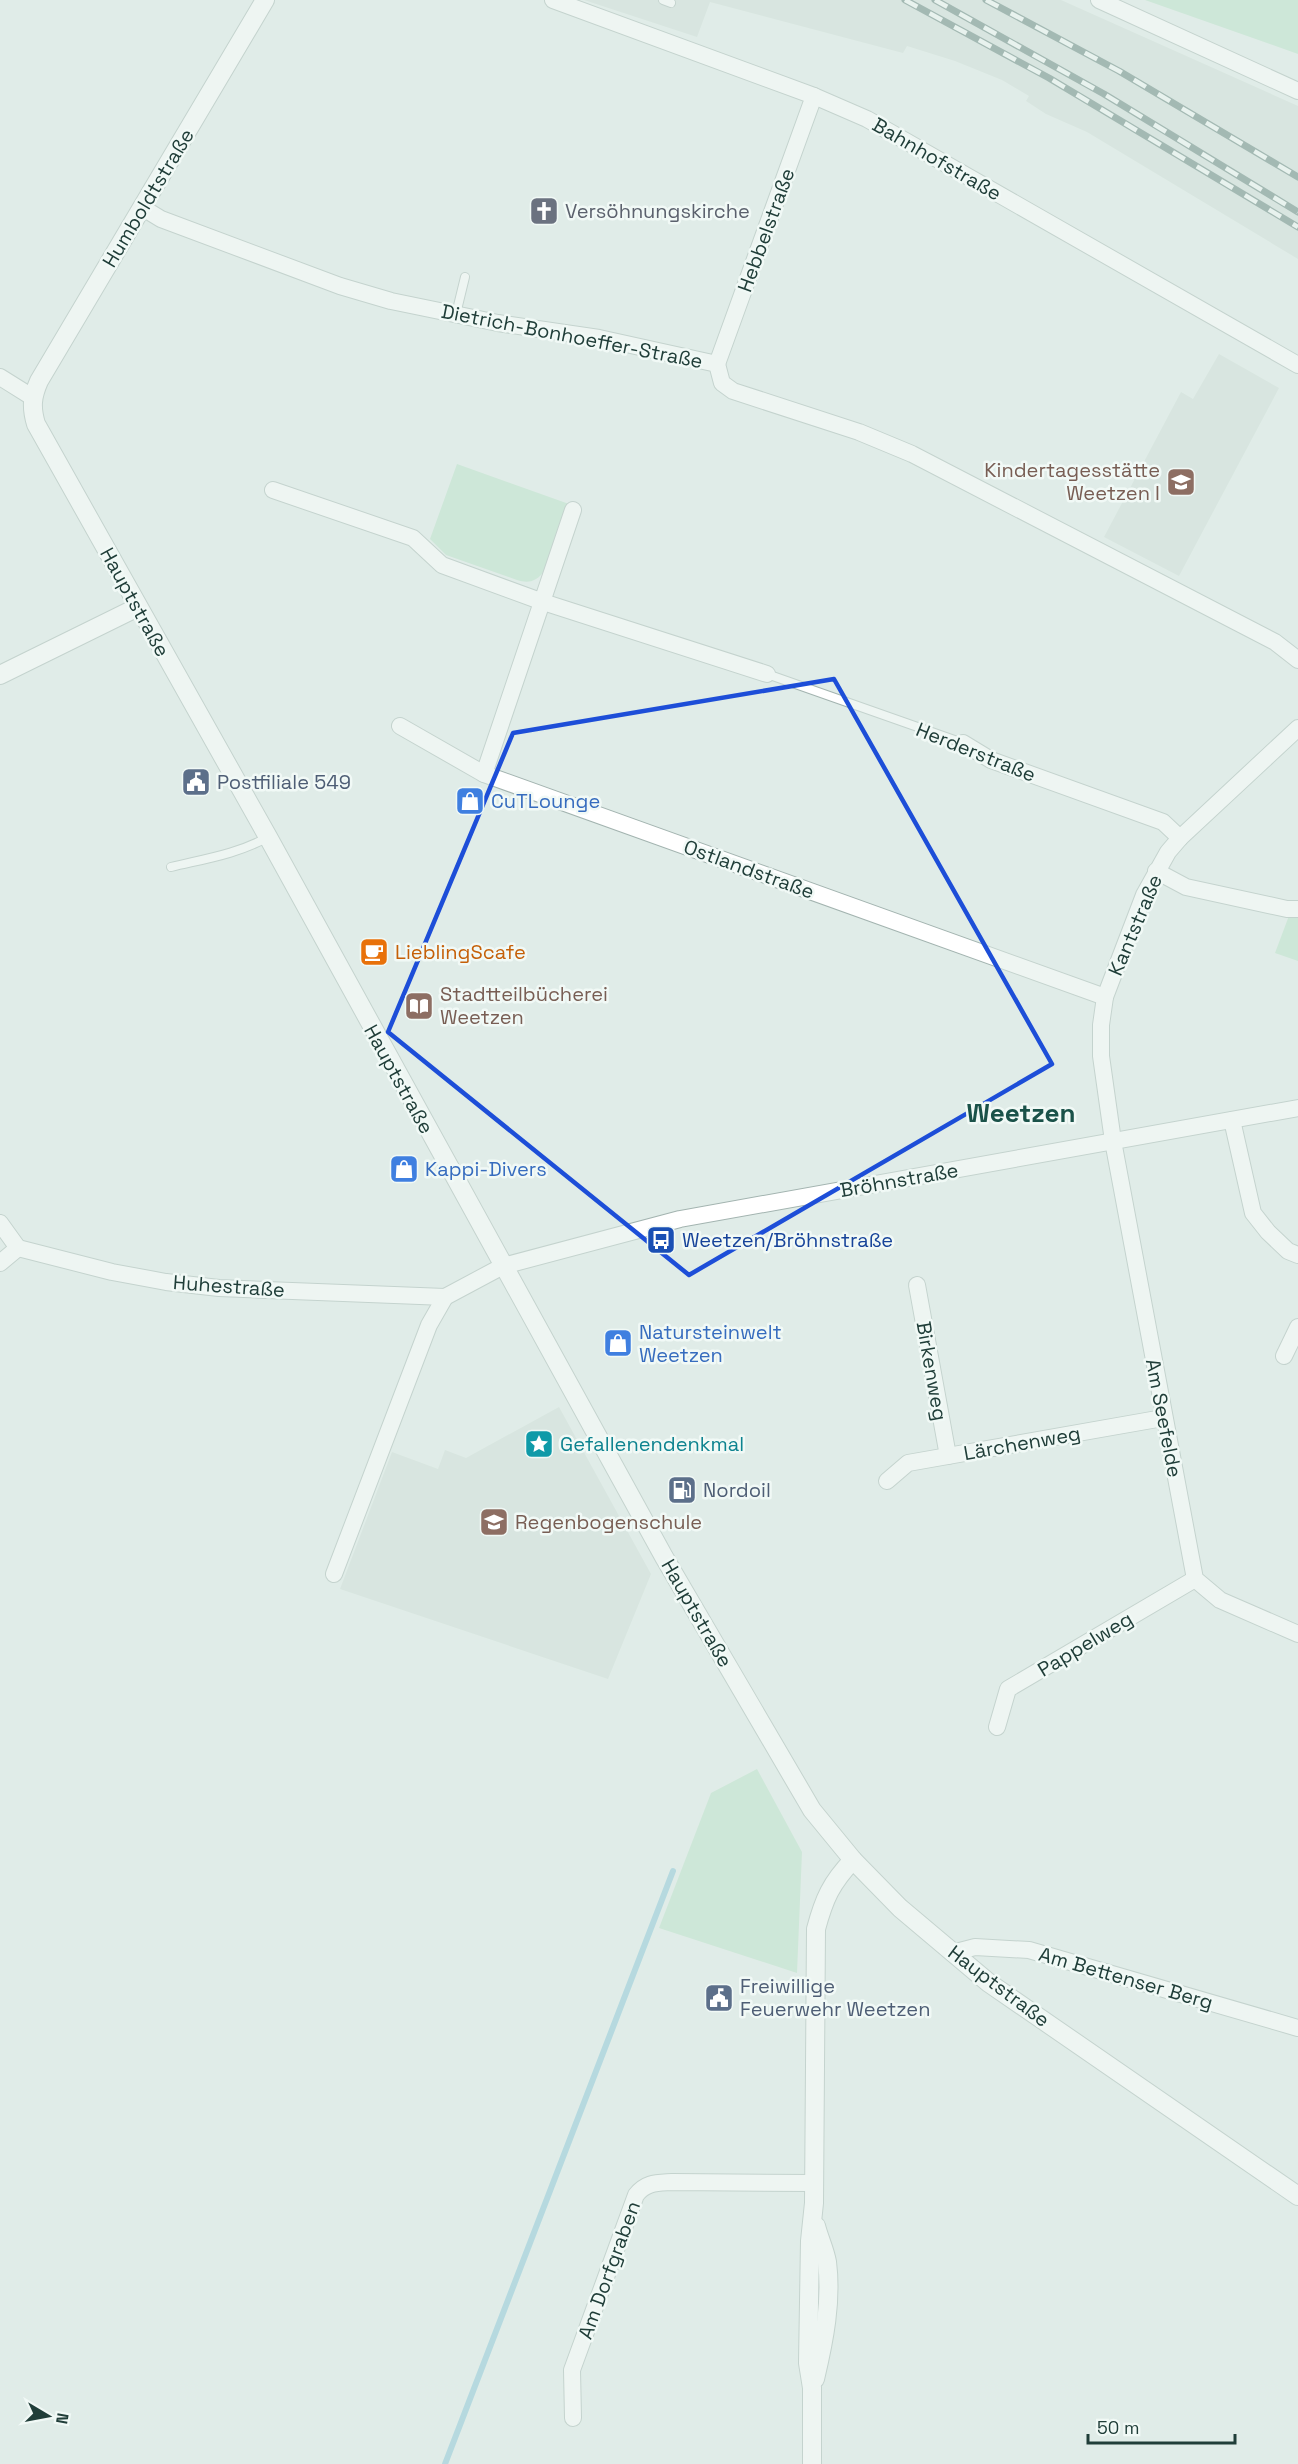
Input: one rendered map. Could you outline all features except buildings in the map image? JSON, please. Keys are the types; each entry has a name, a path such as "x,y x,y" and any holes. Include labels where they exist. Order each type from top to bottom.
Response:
{"street":[{"name":"Humboldtstraße","path":"32,397 39,381 265,0"},
{"name":"Bahnhofstraße","path":"553,0 814,96 867,119 1298,365"},
{"path":"1099,0 1298,91"},
{"name":"Hebbelstraße","path":"717,363 814,96"},
{"name":"Dietrich-Bonhoeffer-Straße","path":"143,208 161,219 340,286 391,301 498,323 599,338 717,363 722,383 733,391 859,432 912,454 1275,642 1298,660"},
{"path":"0,376 32,397"},
{"name":"Hauptstraße","path":"32,397 32,410 36,424 268,837 659,1548 807,1802 853,1860 900,1908 989,1983 1298,2196"},
{"path":"273,490 413,538 442,565 543,602 767,674"},
{"path":"484,774 573,510"},
{"path":"0,675 138,607"},
{"name":"Ostlandstraße","path":"400,726 484,774 1105,997"},
{"name":"Kantstraße","path":"1113,1142 1101,1056 1101,1025 1105,997 1143,895 1156,871 1180,838 1298,728"},
{"name":"Herderstraße","path":"963,743 991,760 1163,822 1180,838"},
{"path":"1156,871 1186,887 1287,909 1298,909"},
{"name":"Bröhnstraße","path":"503,1266 680,1220 1298,1108"},
{"path":"1232,1120 1253,1213 1268,1232 1288,1251 1298,1256"},
{"name":"Am Seefelde","path":"1113,1142 1195,1579"},
{"path":"0,1223 18,1248 0,1263"},
{"name":"Huhestraße","path":"18,1248 112,1272 208,1287 444,1297"},
{"path":"334,1574 429,1325 444,1297 503,1266"},
{"name":"Birkenweg","path":"917,1285 948,1456"},
{"path":"1284,1356 1298,1327"},
{"name":"Lärchenweg","path":"888,1481 908,1463 1163,1418"},
{"path":"1195,1579 1205,1590 1220,1600 1298,1634"},
{"name":"Pappelweg","path":"997,1727 1008,1689 1195,1579"},
{"path":"812,2464 812,2388 824,2342 828,2298 826,2261 813,2219 816,1929 823,1901 841,1872 853,1860"},
{"name":"Am Bettenser Berg","path":"952,1953 975,1947 1029,1950 1298,2028"},
{"name":"Am Dorfgraben","path":"573,2418 572,2370 636,2195 643,2187 652,2183 672,2182 814,2183"}],"lane":[{"path":"456,314 465,277"},
{"name":"Herderstraße","path":"767,674 963,743"},
{"path":"171,867 253,846 268,837"}],"highlighted area":[{"path":"834,679 1052,1064 689,1275 388,1032 513,733"}],"shaded area":[{"path":"584,0 1061,0 1298,106 1298,259 1087,132 1046,114 1026,101 1029,96 1002,80 955,61 907,46 903,53 710,2 697,37"},
{"name":"Kindertagesstätte Weetzen I","path":"1219,354 1279,388 1179,576 1104,537 1181,392 1193,399"},
{"name":"Regenbogenschule","path":"559,1407 651,1574 608,1679 340,1589 392,1452 438,1469 445,1450 466,1458"}],"green space":[{"path":"1145,0 1298,0 1298,54"},
{"path":"457,464 569,504 552,556 542,574 536,579 529,582 520,581 446,555 430,539"},
{"path":"1290,913 1298,913 1298,961 1275,953"},
{"path":"757,1769 802,1852 797,1973 659,1928 711,1793"}],"waterway":[{"path":"445,2464 673,1871"}],"railway":[{"path":"905,0 1049,78 1298,227"},
{"path":"935,0 1104,94 1298,212"},
{"path":"986,0 1119,71 1298,177"}],"place":[{"name":"Versöhnungskirche","path":"544,211"},
{"name":"Kindertagesstätte Weetzen I","path":"1181,482"},
{"name":"Postfiliale 549","path":"196,782"},
{"name":"CuTLounge","path":"470,801"},
{"name":"LieblingScafe","path":"374,952"},
{"name":"Stadtteilbücherei Weetzen","path":"419,1006"},
{"name":"Kappi-Divers","path":"404,1169"},
{"name":"Weetzen/Bröhnstraße","path":"661,1240"},
{"name":"Natursteinwelt Weetzen","path":"618,1343"},
{"name":"Gefallenendenkmal","path":"539,1444"},
{"name":"Nordoil","path":"682,1490"},
{"name":"Regenbogenschule","path":"494,1522"},
{"name":"Freiwillige Feuerwehr Weetzen","path":"719,1998"}],"district":[{"name":"Weetzen","path":"1021,1113"}]}
